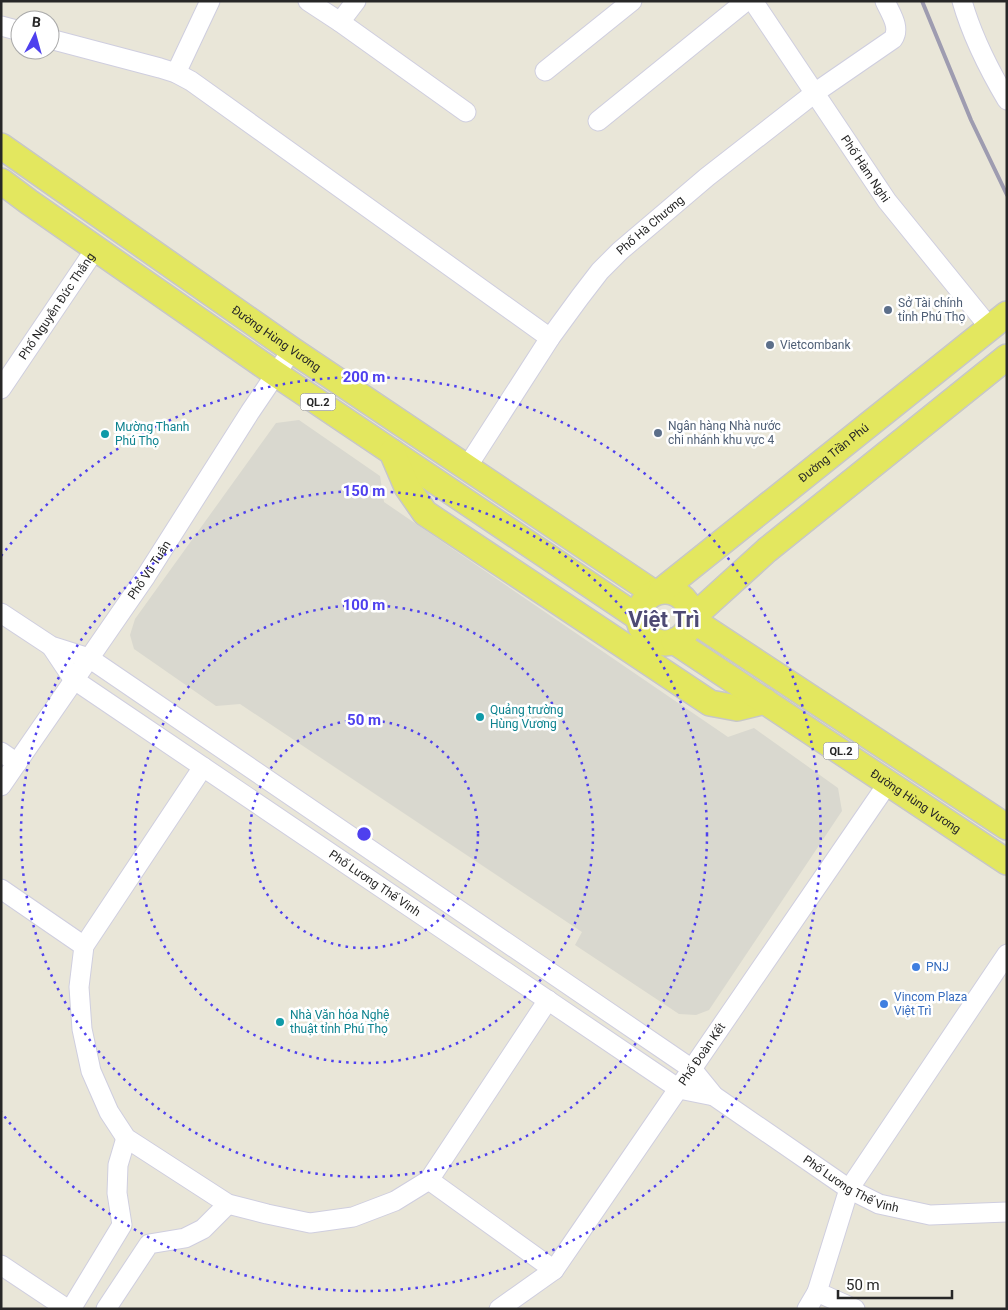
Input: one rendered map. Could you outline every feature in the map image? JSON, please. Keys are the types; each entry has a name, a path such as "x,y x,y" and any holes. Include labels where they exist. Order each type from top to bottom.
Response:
{"main road":[{"name":"Đường Hùng Vương","path":"1,146 292,350 657,592"},
{"name":"QL.2","path":"1,181 276,374 639,618 642,630 651,638 662,642 674,641"},
{"name":"Đường Trần Phú","path":"657,592 998,321"},
{"path":"674,641 686,632 691,619 767,550 1007,356"},
{"path":"392,452 407,487 425,512 600,631 710,704 737,708 764,701"},
{"name":"QL.2","path":"657,592 671,591 683,597 689,606 691,619 1007,827"},
{"path":"639,618 642,603 657,592"},
{"name":"Đường Hùng Vương","path":"674,641 1007,862"}],"street":[{"path":"176,73 210,1"},
{"path":"308,1 466,112"},
{"path":"340,22 356,1"},
{"path":"545,71 632,1"},
{"path":"598,121 746,1"},
{"name":"Phố Hàm Nghi","path":"753,1 888,201 998,321"},
{"name":"Phố Hà Chương","path":"467,467 550,338 590,284 620,251 707,177 816,92 896,35 896,29 885,1"},
{"path":"962,1 969,26 990,72 1007,100"},
{"path":"60,42 176,73 191,81 550,338"},
{"name":"Phố Nguyễn Đức Thắng","path":"1,389 96,248"},
{"name":"Phố Vũ Tuân","path":"1,786 73,679 146,576 250,412 292,350"},
{"name":"Phố Lương Thế Vinh","path":"1,613 51,646 89,658 390,862 692,1069 714,1096 849,1189 879,1204 930,1215 1007,1212"},
{"name":"Phố Lương Thế Vinh","path":"51,646 73,679 679,1089 714,1096"},
{"path":"1,752 17,763"},
{"path":"203,767 84,946 79,987 82,1029 91,1072 109,1112 126,1138 228,1204 310,1223 353,1217 395,1201 429,1180 548,1000"},
{"name":"Phố Đoàn Kết","path":"499,1309 554,1270 888,783"},
{"path":"375,883 390,862"},
{"path":"1,889 84,946"},
{"path":"807,1309 817,1292 849,1189 1007,954"},
{"path":"1,1265 69,1309 122,1225 117,1193 118,1165 126,1138"},
{"path":"429,1180 554,1270"},
{"path":"122,1225 149,1244 186,1238 203,1229 228,1204"},
{"path":"106,1309 149,1244"},
{"path":"817,1292 855,1309"}],"shaded area":[{"name":"Quảng trường Hùng Vương","path":"299,420 380,476 384,502 728,737 754,728 838,788 842,811 709,1010 696,1015 679,1014 575,945 582,932 240,704 216,706 134,649 130,635 135,619 276,423"}],"railway":[{"path":"922,1 971,120 1007,195"}],"place":[{"name":"Sở Tài chính tỉnh Phú Thọ","path":"888,310"},
{"name":"Vietcombank","path":"770,345"},
{"name":"Ngân hàng Nhà nước chi nhánh khu vực 4","path":"658,433"},
{"name":"Mường Thanh Phú Thọ","path":"105,434"},
{"name":"Quảng trường Hùng Vương","path":"480,717"},
{"name":"PNJ","path":"916,967"},
{"name":"Vincom Plaza Việt Trì","path":"884,1004"},
{"name":"Nhà Văn hóa Nghệ thuật tỉnh Phú Thọ","path":"280,1022"}],"district":[{"name":"Việt Trì","path":"664,619"}]}
